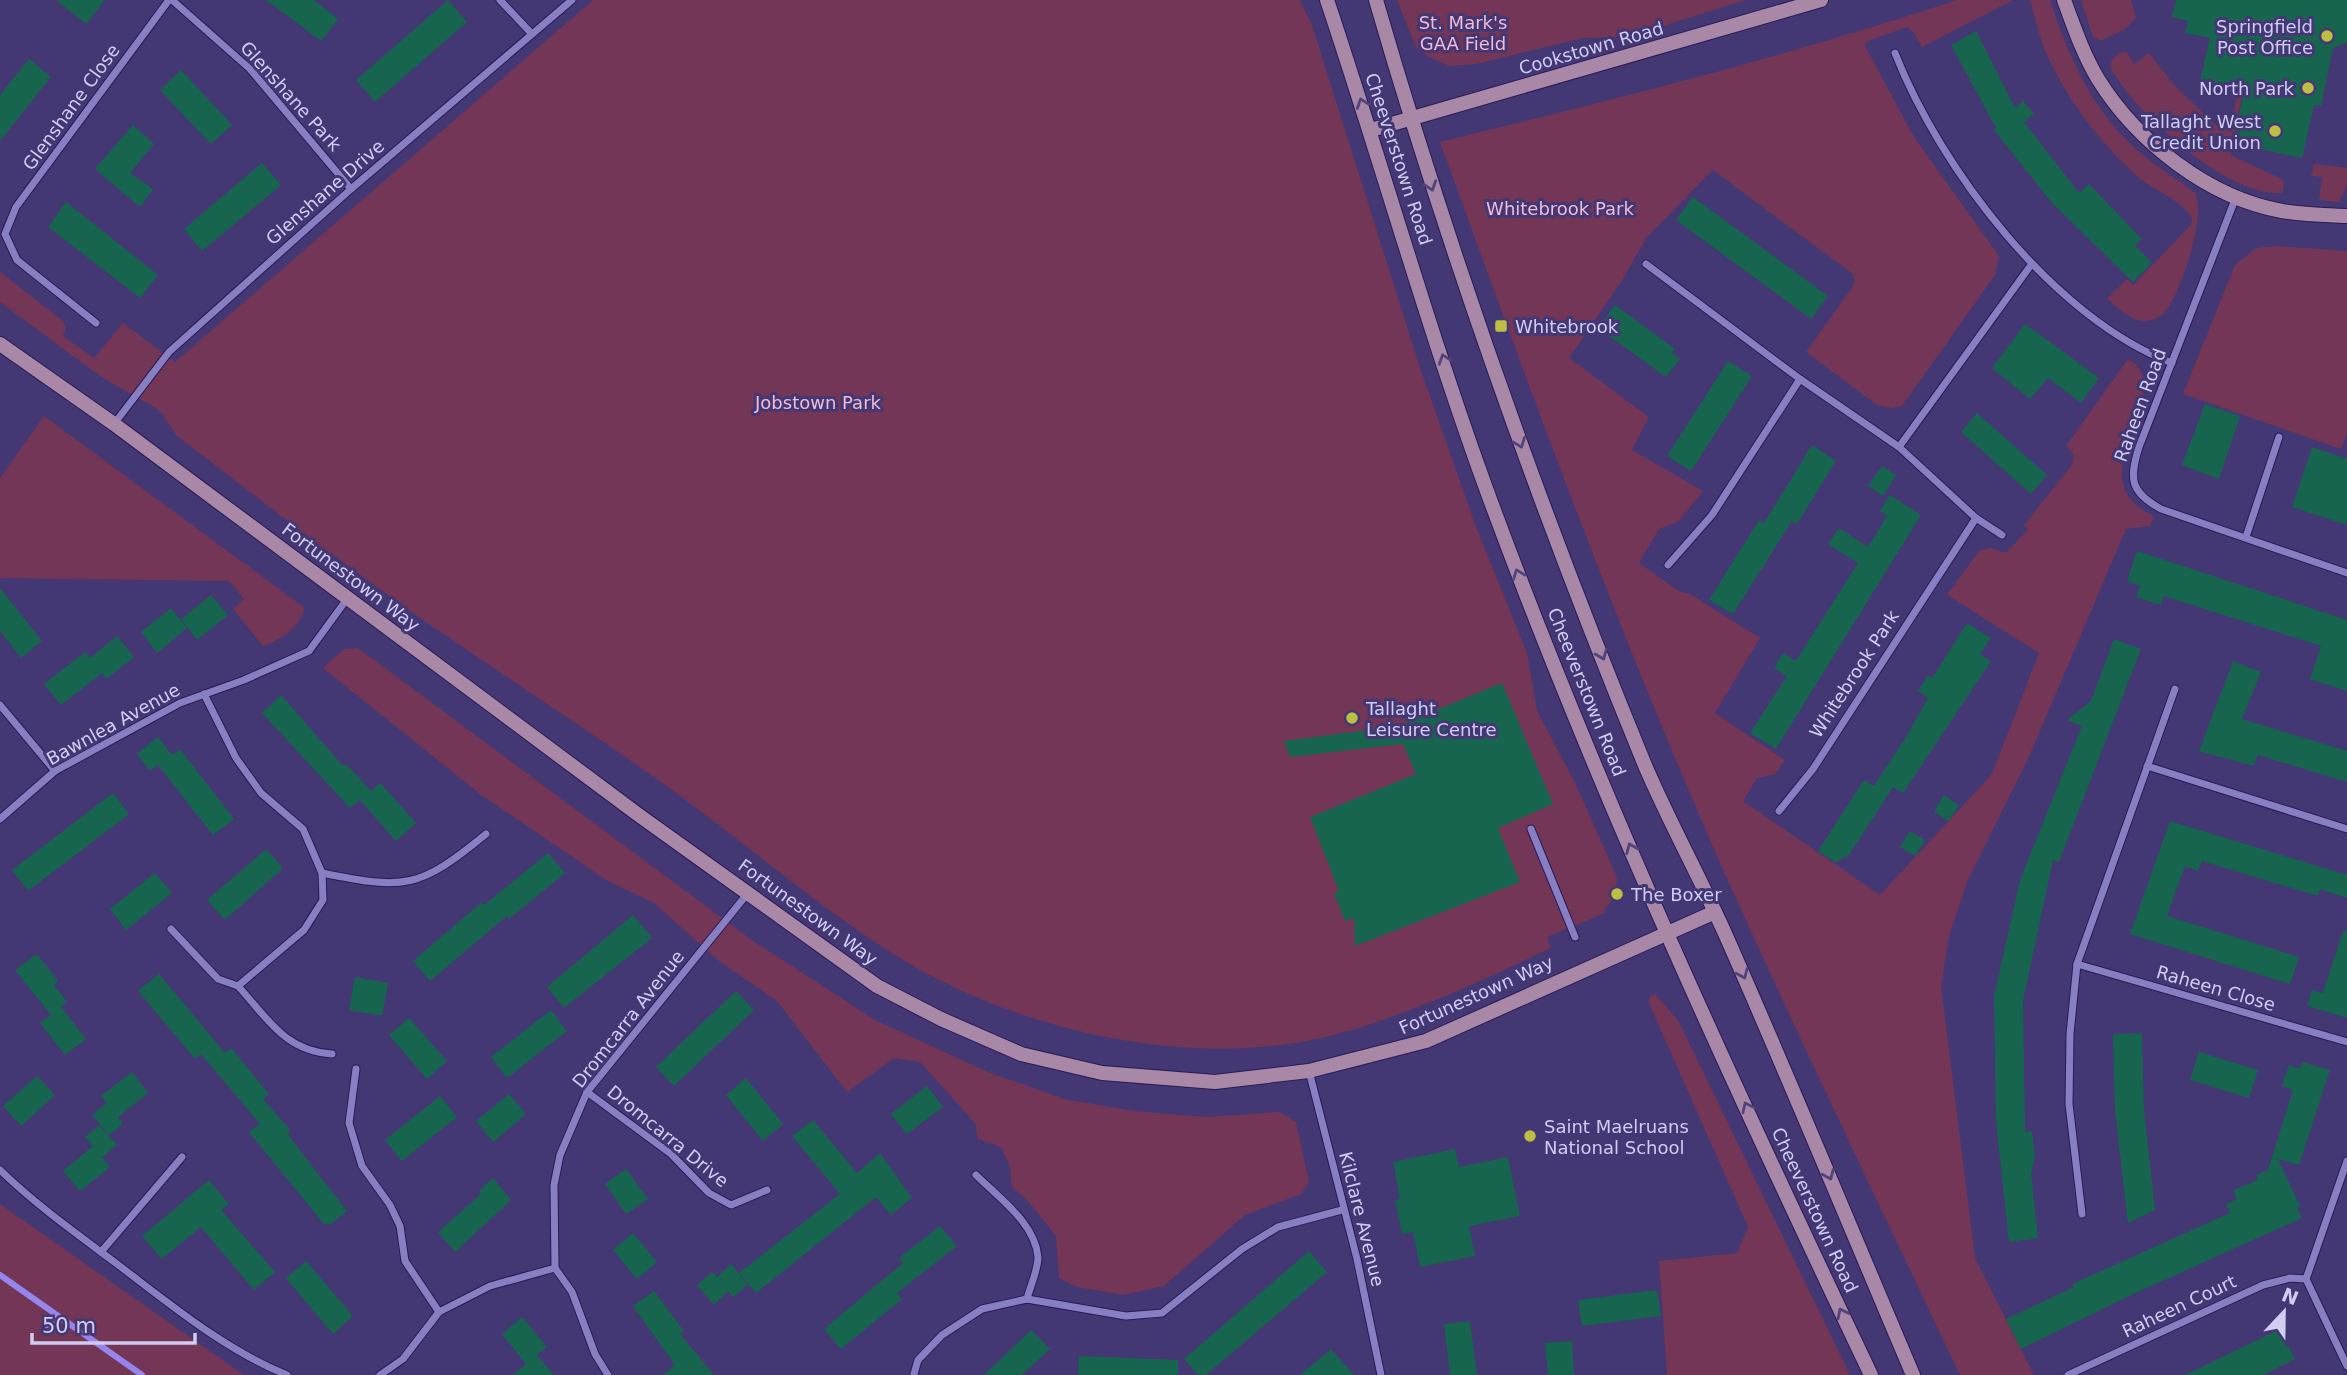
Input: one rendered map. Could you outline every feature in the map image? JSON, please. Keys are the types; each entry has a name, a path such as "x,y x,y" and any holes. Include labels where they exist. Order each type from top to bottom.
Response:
{"main road":[{"name":"Cheeverstown Road","path":"1328,0 1489,499 1563,692 1668,933 1871,1375"},
{"name":"Cheeverstown Road","path":"1376,0 1411,121 1511,419 1579,596 1646,766 1715,912 1913,1375"},
{"name":"Cookstown Road","path":"1371,130 1411,121 1821,0"},
{"path":"2064,0 2097,77 2141,132 2179,164 2236,196 2280,211 2347,216"},
{"name":"Fortunestown Way","path":"0,344 114,424 347,599 877,986 941,1019 1021,1054 1102,1073 1215,1083 1309,1070 1426,1041 1715,912"}],"street":[{"name":"Glenshane Park","path":"171,0 250,69 351,189"},
{"name":"Glenshane Close","path":"96,323 17,260 5,234 16,207 171,0"},
{"path":"500,0 532,34"},
{"name":"Glenshane Drive","path":"114,424 169,352 351,189 572,0"},
{"path":"1895,53 1922,114 1944,149 2031,265 2130,345 2172,363"},
{"name":"Raheen Road","path":"2236,196 2138,447 2132,470 2134,485 2143,497 2161,509 2347,573"},
{"path":"1646,264 1800,379 1899,447 1976,517 2002,535"},
{"path":"1899,447 2031,265"},
{"path":"1668,565 1712,515 1800,379"},
{"path":"2246,537 2278,438"},
{"name":"Whitebrook Park","path":"1779,811 1811,770 1976,517"},
{"name":"Bawnlea Avenue","path":"0,819 55,771 180,703 309,652 347,599"},
{"path":"2082,1214 2069,1104 2070,1034 2077,964 2175,689"},
{"path":"204,694 236,758 261,793 303,829 322,873 323,900 304,930 238,986"},
{"path":"0,705 55,771"},
{"path":"2147,766 2347,829"},
{"path":"1531,829 1575,937"},
{"path":"322,873 380,885 421,880 458,857 486,834"},
{"name":"Dromcarra Avenue","path":"555,1268 554,1185 560,1155 587,1093 748,892"},
{"path":"171,929 218,979 238,986 286,1040 311,1053 332,1054"},
{"name":"Raheen Close","path":"2077,964 2347,1042"},
{"path":"356,1069 349,1123 362,1166 390,1205 400,1226 405,1261 439,1312"},
{"name":"Kilclare Avenue","path":"1309,1070 1342,1210 1357,1259 1381,1375"},
{"name":"Dromcarra Drive","path":"587,1093 671,1154 709,1193 731,1205 767,1190"},
{"path":"101,1252 181,1157"},
{"path":"2347,1161 2306,1279 2347,1366"},
{"path":"0,1170 184,1315 287,1375"},
{"path":"976,1175 1019,1217 1034,1237 1038,1259 1027,1299"},
{"path":"914,1374 918,1360 942,1335 982,1309 1027,1299 1126,1316 1161,1313 1242,1249 1278,1227 1342,1210"},
{"path":"380,1375 403,1359 439,1312 491,1286 555,1268 572,1292 595,1354 608,1375"},
{"name":"Raheen Court","path":"2068,1375 2263,1285 2290,1279 2306,1279"}],"green space":[{"name":"Jobstown Park","path":"593,0 1300,0 1312,25 1419,365 1475,524 1527,653 1537,711 1574,781 1617,877 1616,896 1604,910 1605,913 1547,937 1551,948 1442,997 1359,1028 1277,1045 1223,1049 1167,1046 1110,1038 1055,1025 1001,1007 950,985 870,939 654,777 342,562 177,436 159,410 100,376 0,302 0,272 63,321 66,328 63,336 94,358 123,323 175,362"},
{"name":"St. Mark's GAA Field","path":"1397,0 1746,0 1627,37 1583,38 1476,64 1449,66 1427,56 1416,47"},
{"name":"Whitebrook Park","path":"1957,0 2013,0 1922,47 1907,27 1868,41 1865,46 1914,137 1999,256 1995,275 1902,406 1891,408 1877,405 1806,352 1854,285 1854,275 1713,170 1647,237 1621,282 1569,358 1649,417 1632,450 1703,491 1679,521 1659,529 1639,563 1679,591 1690,594 1760,638 1715,713 1785,760 1775,774 1757,778 1743,801 1880,895 1992,774 2039,653 1947,595 1979,551 1990,548 2006,553 2028,529 2024,525 2071,466 2074,455 2066,446 2128,359 2141,373 2143,391 2123,458 2122,480 2131,500 2154,516 2150,526 2126,529 2028,759 1967,882 1949,936 1941,986 1975,1258 2034,1375 1960,1375 1789,1015 1694,802 1580,521 1440,142 1700,76"},
{"path":"2030,0 2050,0 2074,62 2108,119 2139,152 2195,193 2198,204 2197,219 2190,255 2170,304 2162,315 2155,319 2134,319 2107,298 2127,279 2133,285 2191,225 2192,218 2174,200 2137,176 2088,123 2058,77 2047,54"},
{"path":"2081,0 2131,0 2136,18 2125,29 2101,41 2093,37"},
{"path":"2122,52 2127,52 2134,64 2149,53 2174,85 2217,126 2232,120 2238,90 2243,91 2230,155 2282,179 2282,193 2260,191 2235,181 2210,167 2161,128 2122,86 2110,67 2112,59"},
{"path":"2314,164 2347,168 2347,185 2339,202 2319,200 2322,177 2311,176"},
{"path":"2277,246 2347,251 2347,434 2341,449 2183,394 2235,265 2256,248"},
{"path":"44,416 305,608 294,627 277,640 263,646 233,609 244,599 229,581 0,578 0,478"},
{"path":"358,648 753,941 875,1020 990,1073 1065,1099 1133,1111 1206,1117 1280,1112 1296,1122 1309,1182 1301,1194 1245,1215 1164,1286 1123,1295 1077,1287 1059,1278 1056,1236 1028,1201 1012,1187 1010,1167 1001,1147 978,1139 975,1123 920,1062 894,1058 847,1092 777,1001 719,961 654,903 606,880 480,794 323,668 344,649"},
{"path":"1655,994 1678,1020 1850,1375 1667,1375 1659,1261 1737,1253 1748,1227 1649,1003 1650,996"},
{"path":"0,1204 244,1375 0,1375"}],"building":[{"path":"56,0 105,0 86,24"},
{"path":"266,0 314,0 338,19 321,41"},
{"path":"448,0 467,22 375,102 356,80"},
{"path":"2176,0 2347,0 2347,43 2333,48 2321,106 2314,105 2302,158 2233,143 2244,91 2200,81 2210,38 2185,33 2188,21 2172,17"},
{"path":"1976,31 2015,108 2023,101 2034,114 2024,122 2079,193 2089,184 2142,239 2135,245 2152,263 2133,282 2052,203 1994,130 1996,128 1951,45"},
{"path":"29,59 51,77 0,141 0,95"},
{"path":"181,70 232,125 211,144 160,90"},
{"path":"133,125 154,144 130,173 153,189 140,207 95,169"},
{"path":"262,163 281,185 202,251 184,229"},
{"path":"1693,197 1828,296 1811,319 1676,220"},
{"path":"66,202 158,275 140,298 48,227"},
{"path":"1615,305 1675,349 1672,353 1680,359 1666,377 1598,328"},
{"path":"2025,324 2099,378 2081,403 2048,378 2030,399 1992,368"},
{"path":"1728,361 1752,376 1691,471 1667,456"},
{"path":"2205,404 2240,416 2219,479 2182,465"},
{"path":"1977,413 2047,475 2031,494 1961,432"},
{"path":"1812,445 1836,461 1797,524 1792,521 1733,614 1709,600 1759,520 1764,523"},
{"path":"2312,447 2347,459 2347,525 2292,507"},
{"path":"1882,466 1896,475 1883,496 1868,486"},
{"path":"1890,495 1921,515 1776,749 1750,733 1787,676 1774,668 1783,653 1796,661 1858,563 1828,544 1839,528 1868,547 1887,516 1880,511"},
{"path":"2137,551 2347,620 2347,691 2310,679 2321,646 2164,596 2161,605 2136,597 2140,586 2127,581"},
{"path":"0,588 42,641 21,658 0,631"},
{"path":"211,595 228,615 197,640 181,619"},
{"path":"171,608 187,628 157,653 141,632"},
{"path":"1967,623 1991,638 1980,654 1991,661 1903,793 1893,787 1847,858 1845,856 1836,863 1818,851 1864,780 1874,786 1928,698 1918,691 1928,675 1932,678"},
{"path":"117,636 134,657 106,679 102,673 61,705 44,684 85,652 90,658"},
{"path":"2114,639 2141,649 2059,862 2053,860 2023,1001 2025,1132 2032,1131 2035,1157 2031,1173 2038,1238 2009,1242 1996,1122 1994,996 2020,880 2082,726 2067,720 2091,701"},
{"path":"2233,661 2261,672 2242,719 2347,751 2347,782 2258,755 2253,766 2199,751"},
{"path":"1502,683 1553,804 1498,828 1520,882 1355,946 1354,918 1345,921 1334,893 1339,891 1310,817 1416,774 1403,744 1290,757 1284,741 1397,726"},
{"path":"281,695 343,766 346,764 371,791 380,783 416,823 396,841 360,800 350,808 262,713"},
{"path":"158,737 172,755 180,749 234,819 213,835 158,765 150,771 137,754"},
{"path":"113,793 129,814 28,891 12,870"},
{"path":"1944,795 1959,805 1949,821 1934,812"},
{"path":"2170,821 2347,875 2347,898 2320,889 2318,896 2202,861 2198,871 2185,866 2167,916 2299,957 2290,984 2130,934"},
{"path":"1910,831 1925,840 1915,856 1900,847"},
{"path":"266,849 283,868 225,920 207,900"},
{"path":"548,853 565,873 509,919 507,916 430,981 413,961 482,902 484,905"},
{"path":"155,873 172,893 126,930 110,909"},
{"path":"633,915 652,938 564,1008 547,987"},
{"path":"2343,931 2347,931 2347,1018 2307,1006 2312,990 2323,993"},
{"path":"37,954 58,981 54,985 67,1002 61,1007 86,1039 65,1055 40,1023 51,1015 15,970"},
{"path":"159,974 225,1053 231,1048 269,1094 263,1099 290,1130 288,1135 347,1211 331,1224 324,1224 249,1132 260,1124 201,1054 195,1059 138,991"},
{"path":"355,977 388,983 382,1016 349,1010"},
{"path":"736,991 754,1010 674,1086 656,1067"},
{"path":"551,1010 567,1031 507,1078 491,1057"},
{"path":"409,1018 447,1061 427,1079 389,1035"},
{"path":"2142,1033 2144,1110 2155,1210 2128,1223 2115,1111 2113,1034"},
{"path":"2199,1052 2258,1070 2249,1098 2190,1080"},
{"path":"2302,1062 2330,1070 2299,1165 2278,1159 2300,1206 2297,1208 2302,1218 2129,1296 2021,1349 2006,1319 2074,1287 2072,1284 2230,1213 2226,1204 2237,1199 2233,1190 2258,1180 2256,1175 2268,1170 2293,1090 2282,1086 2289,1065 2300,1069"},
{"path":"132,1072 148,1093 118,1117 123,1124 109,1135 92,1115 107,1103 101,1096"},
{"path":"37,1076 55,1095 21,1126 3,1106"},
{"path":"746,1078 783,1124 763,1141 726,1095"},
{"path":"927,1086 943,1107 907,1134 891,1114"},
{"path":"509,1094 526,1114 493,1142 476,1121"},
{"path":"440,1096 457,1117 402,1161 385,1140"},
{"path":"813,1120 857,1173 880,1153 912,1198 891,1215 876,1197 756,1293 739,1273 840,1194 792,1136"},
{"path":"99,1125 117,1145 102,1157 110,1167 80,1191 63,1171 93,1146 85,1137"},
{"path":"1455,1149 1459,1167 1508,1157 1520,1216 1469,1226 1475,1256 1420,1267 1413,1232 1402,1234 1395,1200 1400,1199 1393,1162"},
{"path":"626,1169 648,1199 626,1214 605,1184"},
{"path":"493,1178 511,1200 455,1252 438,1232 481,1194 479,1191"},
{"path":"209,1180 229,1204 221,1210 275,1272 254,1290 201,1227 162,1259 142,1236"},
{"path":"940,1226 957,1246 897,1293 902,1299 841,1349 824,1329 903,1263 899,1258"},
{"path":"633,1233 657,1262 637,1279 613,1250"},
{"path":"1309,1251 1327,1272 1206,1375 1198,1375 1184,1359"},
{"path":"306,1261 353,1316 333,1334 286,1278"},
{"path":"731,1264 748,1285 733,1297 728,1291 714,1305 697,1285 712,1272 717,1277"},
{"path":"1657,1290 1661,1316 1582,1326 1578,1300"},
{"path":"654,1291 684,1331 680,1334 714,1375 663,1375 675,1365 633,1306"},
{"path":"522,1317 547,1347 526,1364 502,1334"},
{"path":"1470,1321 1477,1375 1450,1375 1444,1324"},
{"path":"2280,1329 2295,1359 2264,1375 2185,1375"},
{"path":"1031,1330 1050,1349 1022,1375 984,1375"},
{"path":"1572,1341 1574,1375 1548,1375 1545,1343"},
{"path":"1331,1349 1354,1375 1300,1375 1318,1360"},
{"path":"537,1355 554,1375 513,1375"},
{"path":"1079,1356 1178,1360 1178,1375 1078,1375"}],"waterway":[{"path":"0,1275 142,1375"},
{"path":"47,1325 65,1319"}],"place":[{"name":"Springfield Post Office","path":"2327,36"},
{"name":"North Park","path":"2308,88"},
{"name":"Tallaght West Credit Union","path":"2275,131"},
{"name":"Whitebrook","path":"1501,326"},
{"name":"Tallaght Leisure Centre","path":"1352,718"},
{"name":"The Boxer","path":"1617,894"},
{"name":"Saint Maelruans National School","path":"1530,1136"}]}
